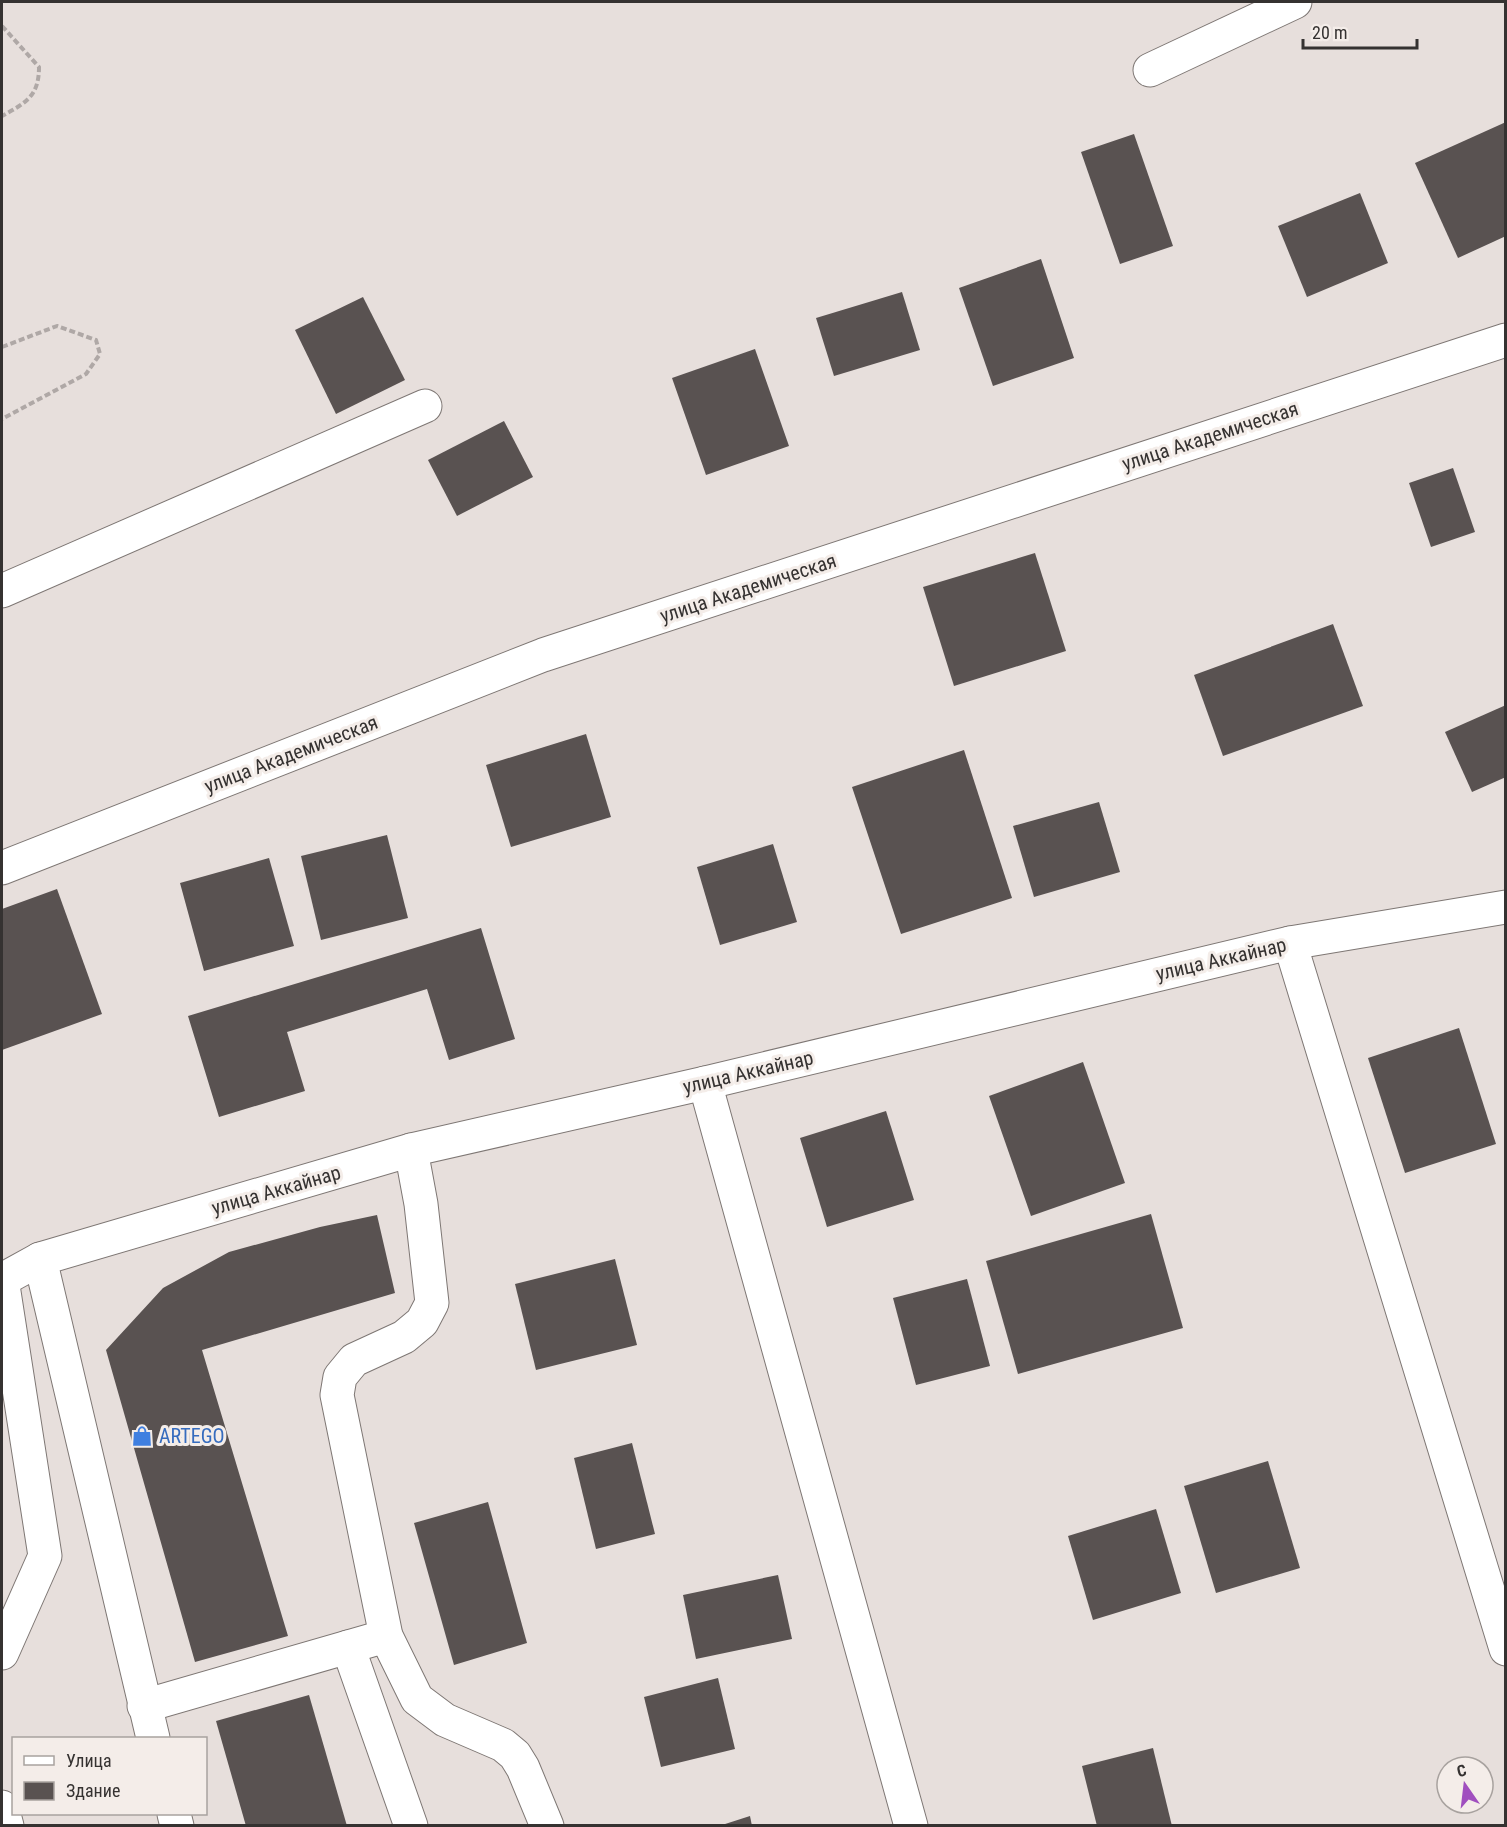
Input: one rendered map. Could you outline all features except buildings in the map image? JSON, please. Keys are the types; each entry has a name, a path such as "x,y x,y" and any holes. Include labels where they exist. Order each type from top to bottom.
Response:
{"street":[{"path":"1150,70 1295,2"},
{"name":"улица Академическая","path":"2,868 543,655 1506,339"},
{"path":"2,591 424,406"},
{"name":"улица Аккайнар","path":"2,1280 40,1260 411,1150 705,1083 1290,943 1506,907"},
{"path":"1290,943 1506,1649"},
{"path":"705,1083 911,1826"},
{"path":"411,1150 421,1204 432,1303 423,1322 404,1337 354,1360 340,1377 337,1395 386,1636 417,1698 445,1720 503,1745 515,1755 523,1768 547,1826"},
{"path":"40,1260 153,1737"},
{"path":"2,1280 45,1556 2,1653"},
{"path":"144,1706 386,1636"},
{"path":"348,1647 411,1826"},
{"path":"2,1807 8,1826"}],"path":[{"path":"2,26 39,67 39,81 28,101 2,116"},
{"path":"2,347 57,326 96,340 100,354 86,374 2,419"}],"place":[{"name":"ARTEGO","path":"142,1436"}]}
